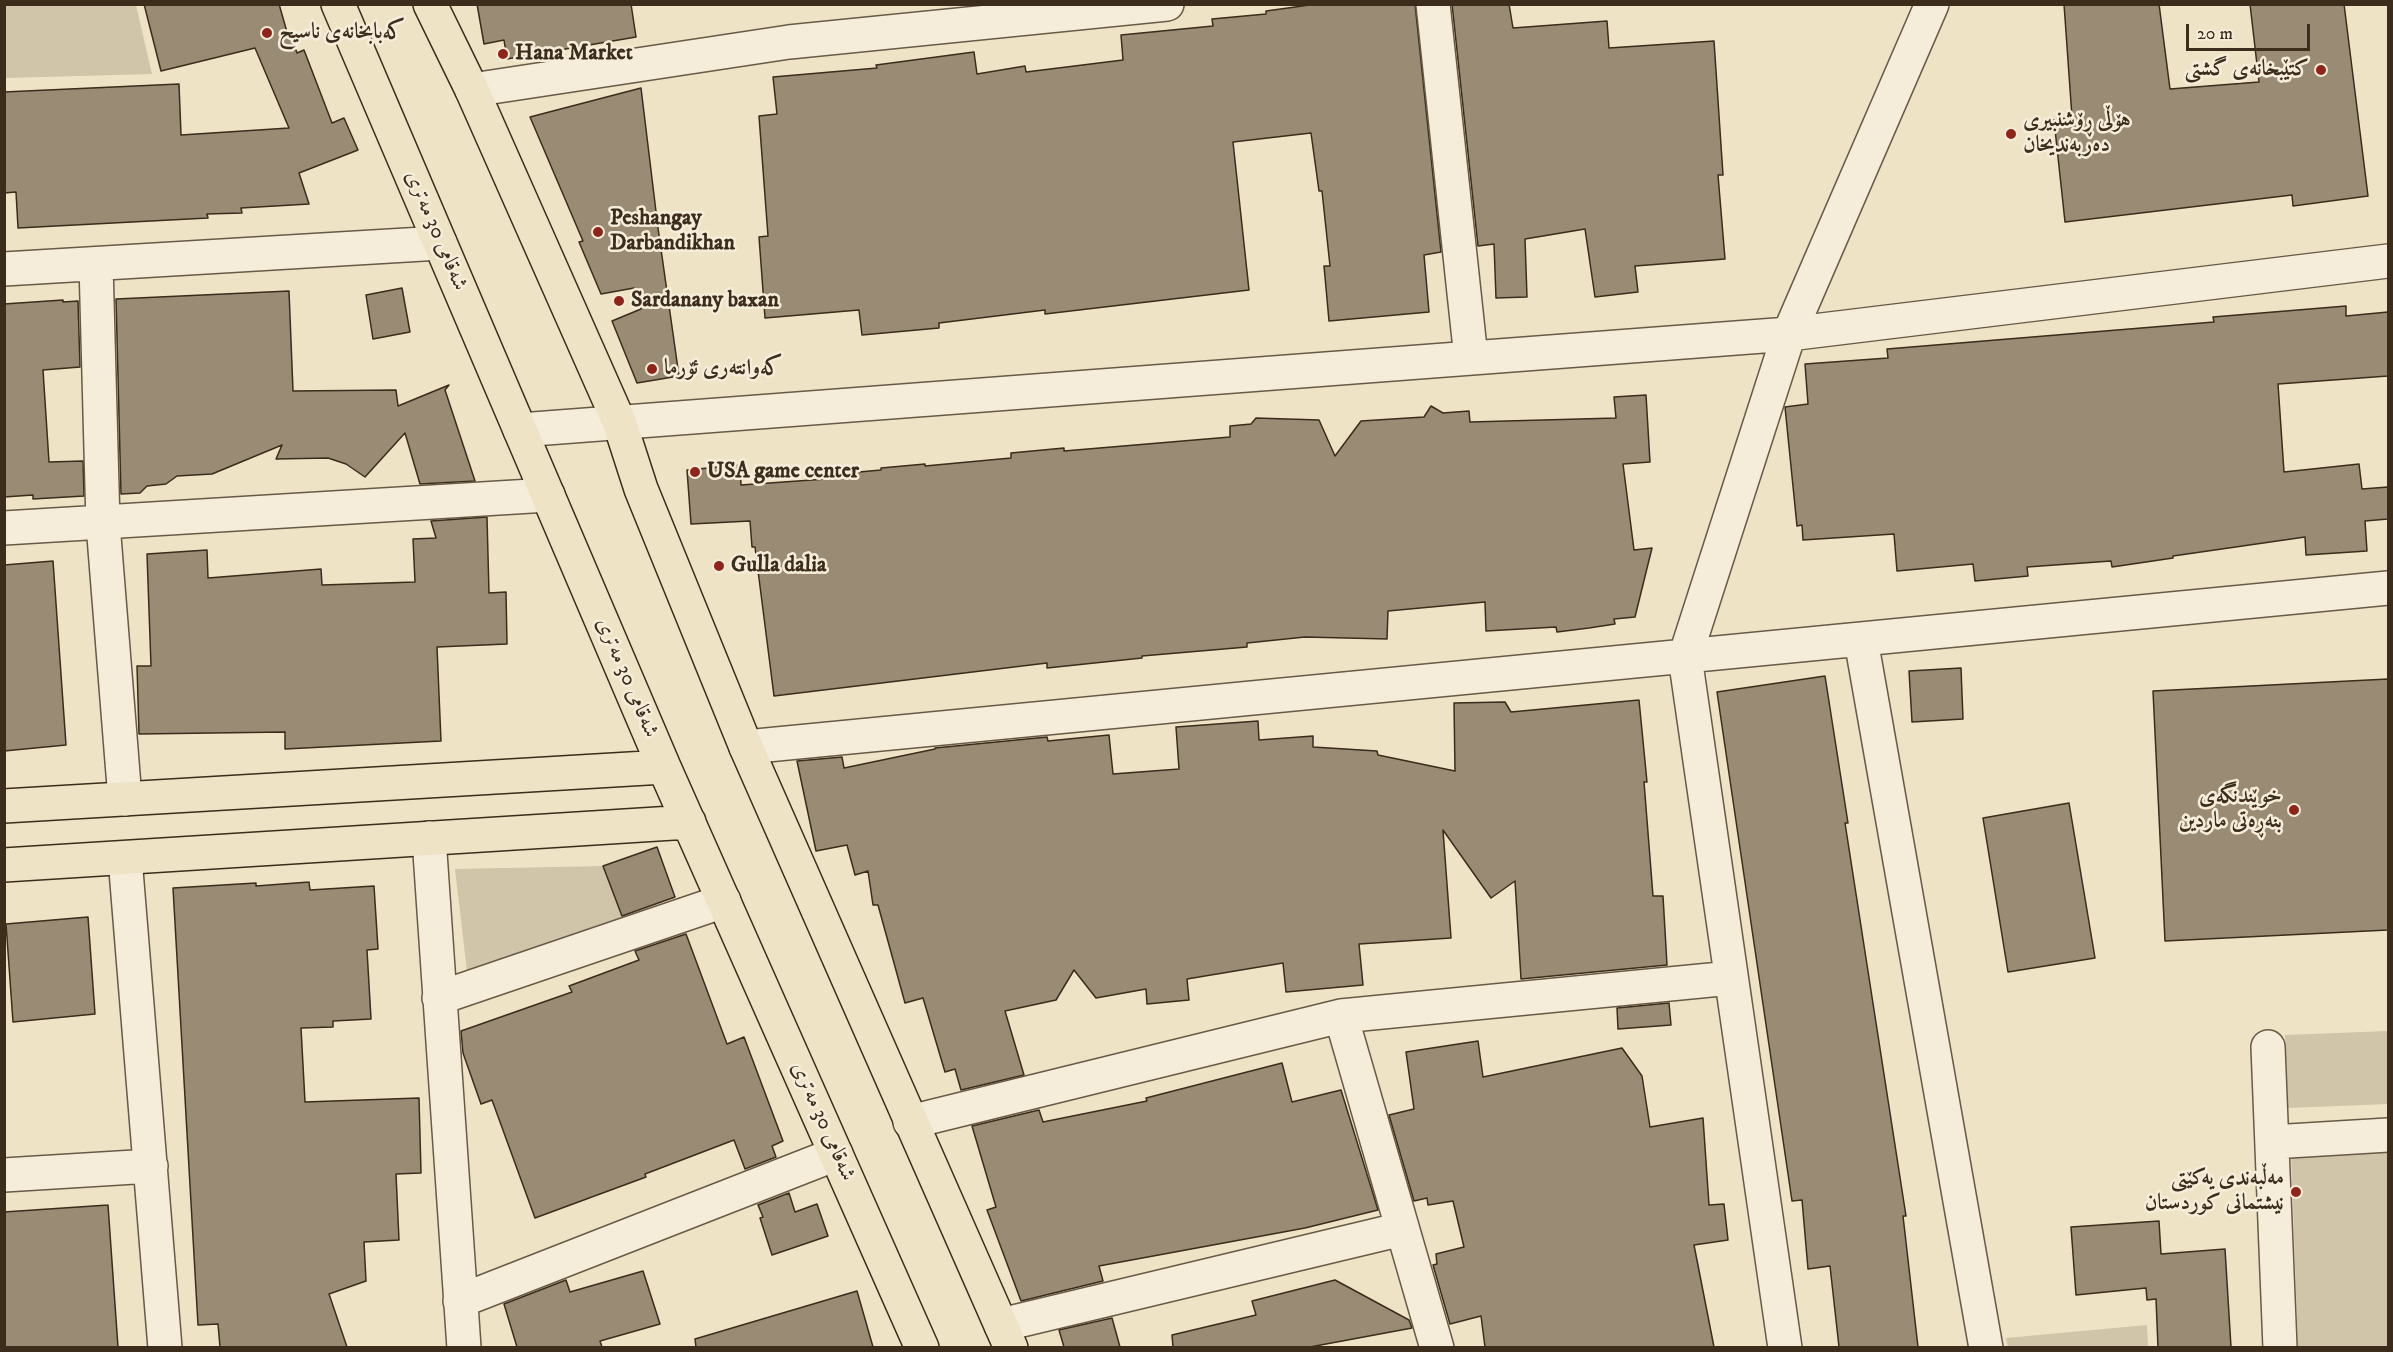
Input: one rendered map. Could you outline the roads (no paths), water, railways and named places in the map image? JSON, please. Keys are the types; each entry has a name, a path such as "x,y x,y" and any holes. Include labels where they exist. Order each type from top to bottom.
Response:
{"main road":[{"name":"شەقامی 30 مەتری","path":"338,4 664,767 922,1347"},
{"path":"430,4 472,90 620,424 641,489 746,747 1006,1336"},
{"path":"4,806 664,767"},
{"path":"4,865 689,822"}],"street":[{"path":"472,90 789,42 1167,4"},
{"path":"1432,4 1471,358"},
{"path":"1785,1347 1685,657 1789,334 1932,4"},
{"path":"4,269 440,243"},
{"path":"520,430 1789,334 2388,261"},
{"path":"96,264 103,524 125,798"},
{"path":"4,528 103,524 548,495"},
{"path":"746,747 2388,588"},
{"path":"1861,640 1986,1347"},
{"path":"429,838 464,1347"},
{"path":"125,858 165,1347"},
{"path":"439,998 724,901"},
{"path":"910,1122 1341,1016 1731,978"},
{"path":"1341,1016 1437,1347"},
{"path":"2268,1047 2280,1347"},
{"path":"2272,1142 2388,1135"},
{"path":"460,1301 836,1154"},
{"path":"4,1175 151,1166"},
{"path":"1006,1336 1402,1229"}],"place":[{"name":"کەبابخانەی ناسیح","path":"267,33"},
{"name":"Hana Market","path":"503,54"},
{"name":"کتێبخانەی گشتی","path":"2321,70"},
{"name":"هۆڵی ڕۆشنبیری دەربەندیخان","path":"2011,134"},
{"name":"Peshangay Darbandikhan","path":"598,232"},
{"name":"Sardanany baxan","path":"619,301"},
{"name":"کەوانتەری ئۆرما","path":"652,369"},
{"name":"USA game center","path":"695,472"},
{"name":"Gulla dalia","path":"719,566"},
{"name":"خوێندنگەی بنەڕەتی ماردین","path":"2294,810"},
{"name":"مەڵبەندی یەکێتی نیشتمانی کوردستان","path":"2296,1192"}]}
